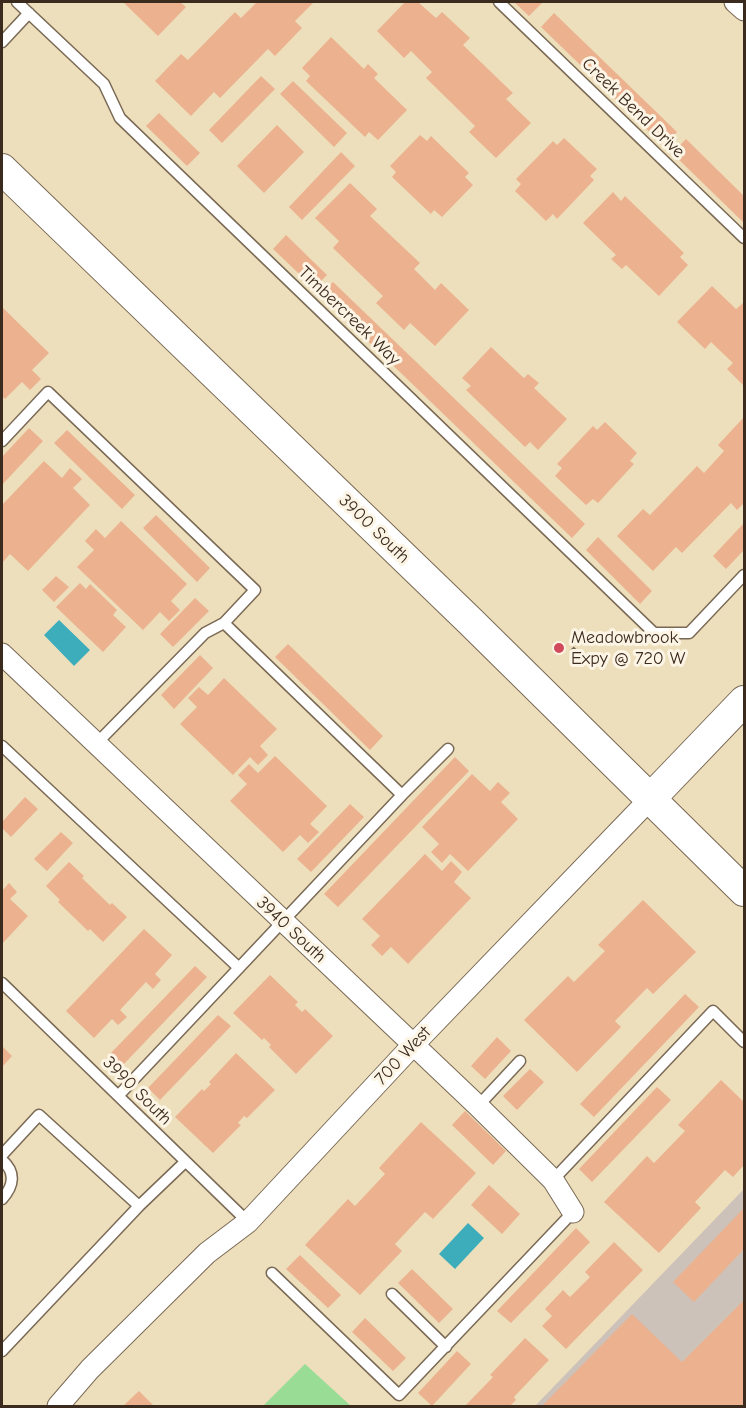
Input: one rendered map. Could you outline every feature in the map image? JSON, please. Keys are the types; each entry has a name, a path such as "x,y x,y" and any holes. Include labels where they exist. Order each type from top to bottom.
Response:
{"main road":[{"name":"3900 South","path":"2,169 744,891"},
{"name":"700 West","path":"651,798 744,701"}],"street":[{"path":"735,2 744,10"},
{"name":"3940 South","path":"2,654 478,1106 553,1180 573,1212"},
{"name":"700 West","path":"58,1407 90,1369 207,1253 248,1222 413,1045 651,798"}],"lane":[{"name":"Timbercreek Way","path":"17,2 104,84 120,118 654,633 689,633 744,575"},
{"name":"Creek Bend Drive","path":"499,2 744,238"},
{"path":"2,42 29,13"},
{"path":"2,441 48,392 255,591 224,623 205,633 96,744"},
{"path":"224,623 402,795"},
{"path":"2,746 239,968"},
{"path":"119,1095 448,749"},
{"name":"3990 South","path":"2,983 248,1222"},
{"path":"553,1180 713,1011 744,1042"},
{"path":"478,1106 520,1061"},
{"path":"2,1199 10,1190 13,1178 9,1166 2,1157 39,1115 139,1206"},
{"path":"2,1351 139,1206 185,1162"},
{"path":"272,1274 399,1395 573,1212"},
{"path":"392,1294 446,1347"}],"path":[{"path":"572,651 578,645"}],"shaded area":[{"path":"744,1189 744,1406 535,1406"}],"green space":[{"path":"305,1364 351,1406 263,1406"}],"water":[{"path":"59,620 90,650 74,666 44,635"},
{"path":"468,1223 484,1238 455,1269 439,1254"}],"building":[{"path":"123,2 180,2 186,7 158,36"},
{"path":"257,2 314,2 295,21 302,28 275,56 268,49 220,98 214,92 191,116 155,81 181,54 188,60 235,12 241,18"},
{"path":"405,2 418,2 436,18 442,12 470,38 463,45 513,93 506,99 531,123 496,158 469,132 475,126 426,78 432,72 411,51 404,58 377,31"},
{"path":"514,2 543,2 529,16"},
{"path":"554,13 677,132 664,146 541,27"},
{"path":"331,37 364,69 368,64 378,74 374,78 407,110 378,140 369,132 365,137 306,81 310,76 302,68"},
{"path":"261,76 275,89 222,143 209,130"},
{"path":"293,81 347,133 334,147 280,94"},
{"path":"159,113 200,153 187,166 146,126"},
{"path":"277,125 304,152 264,193 237,166"},
{"path":"420,135 427,141 431,136 469,173 465,177 473,185 442,217 434,210 431,214 392,177 396,172 390,166"},
{"path":"564,138 597,169 590,176 594,180 557,219 553,214 546,221 515,191 521,184 516,179 553,141 557,145"},
{"path":"686,139 744,196 744,223 672,153"},
{"path":"341,152 355,166 302,220 289,207"},
{"path":"350,183 377,209 370,216 420,263 414,269 435,290 441,283 469,310 435,346 410,323 404,330 376,303 383,296 333,248 339,241 315,218"},
{"path":"613,192 621,201 625,196 684,253 680,257 688,265 659,296 626,265 622,269 611,259 616,255 583,223"},
{"path":"286,235 327,275 314,288 273,249"},
{"path":"333,282 585,524 572,538 320,295"},
{"path":"712,286 736,309 744,304 744,386 727,369 733,363 711,342 705,349 677,322"},
{"path":"2,307 49,353 32,370 41,379 30,390 22,382 5,399 2,396"},
{"path":"491,347 524,378 528,374 539,383 534,388 567,419 538,450 530,442 525,447 466,390 471,386 462,378"},
{"path":"744,417 744,503 737,510 731,503 682,553 676,547 653,571 617,536 643,509 650,515 697,466 704,473 724,451 718,445"},
{"path":"605,422 637,453 630,461 634,464 598,503 593,499 586,505 555,476 562,468 557,464 593,426 597,430"},
{"path":"29,428 43,441 2,485 2,457"},
{"path":"67,430 135,495 122,509 54,443"},
{"path":"44,461 62,478 70,468 82,479 73,488 90,505 28,571 10,554 2,563 2,505"},
{"path":"156,515 210,568 197,582 143,528"},
{"path":"121,521 187,584 171,601 180,610 169,621 160,612 143,630 77,567 94,550 85,541 96,529 105,538"},
{"path":"744,523 744,550 726,569 713,556"},
{"path":"598,537 652,591 640,604 586,550"},
{"path":"56,576 69,587 54,602 42,590"},
{"path":"80,583 86,589 90,584 117,610 113,615 126,627 103,652 56,607"},
{"path":"195,598 209,611 173,647 160,634"},
{"path":"288,644 383,736 370,750 275,657"},
{"path":"200,655 213,668 174,709 161,695"},
{"path":"224,678 277,729 260,746 268,755 258,765 250,757 233,775 180,724 197,707 188,698 199,687 208,695"},
{"path":"275,756 327,806 310,824 319,832 308,843 300,835 283,852 230,801 247,784 238,775 249,764 258,773"},
{"path":"455,757 469,771 338,907 324,894"},
{"path":"472,774 490,791 498,782 510,793 501,802 518,819 468,871 450,854 442,863 431,852 439,844 422,827"},
{"path":"25,797 38,809 11,837 2,828 2,822"},
{"path":"350,804 364,817 311,872 297,859"},
{"path":"61,832 73,843 47,871 34,859"},
{"path":"425,854 442,871 451,861 462,872 454,882 471,898 408,964 391,947 382,956 371,945 380,936 362,919"},
{"path":"69,862 110,905 112,903 127,917 103,942 58,902 60,900 46,886"},
{"path":"9,883 17,892 10,899 28,916 2,944 2,891"},
{"path":"643,900 696,952 653,994 647,988 615,1021 621,1027 577,1072 524,1020 568,976 574,982 605,951 598,945"},
{"path":"144,929 172,955 155,974 161,980 153,989 146,982 120,1010 127,1017 118,1025 112,1019 94,1038 66,1011"},
{"path":"195,966 207,977 123,1065 110,1054"},
{"path":"270,975 298,1002 295,1005 302,1012 305,1009 333,1036 296,1074 269,1047 271,1045 264,1038 262,1040 233,1013"},
{"path":"685,994 699,1007 594,1117 580,1104"},
{"path":"218,1015 231,1026 160,1100 148,1088"},
{"path":"497,1037 511,1051 485,1079 471,1066"},
{"path":"2,1046 12,1056 2,1067"},
{"path":"236,1053 275,1090 247,1118 244,1116 238,1123 241,1125 213,1153 175,1117 202,1089 204,1091 211,1084 209,1082"},
{"path":"530,1069 544,1082 517,1110 503,1096"},
{"path":"721,1080 744,1102 744,1165 733,1177 725,1170 695,1202 701,1208 659,1253 604,1202 647,1156 654,1163 685,1131 678,1125"},
{"path":"657,1087 671,1100 592,1182 579,1169"},
{"path":"465,1111 506,1151 493,1165 452,1125"},
{"path":"421,1122 476,1173 433,1219 425,1212 395,1244 402,1251 360,1295 305,1245 348,1199 355,1206 385,1174 379,1168"},
{"path":"489,1185 520,1214 502,1234 471,1205"},
{"path":"744,1208 744,1249 694,1302 673,1282"},
{"path":"576,1228 590,1242 511,1323 497,1311"},
{"path":"614,1242 643,1270 566,1349 542,1326 552,1316 545,1309 563,1290 570,1297 590,1277 585,1272"},
{"path":"300,1255 341,1295 328,1308 286,1269"},
{"path":"412,1269 453,1309 439,1323 398,1283"},
{"path":"744,1300 744,1406 542,1406 632,1314 682,1362"},
{"path":"365,1318 406,1358 393,1371 352,1332"},
{"path":"525,1338 549,1360 514,1397 516,1400 510,1406 465,1406 493,1377 490,1375"},
{"path":"457,1351 471,1364 432,1406 418,1393"},
{"path":"139,1391 154,1406 123,1406"}],"place":[{"name":"Meadowbrook Expy @ 720 W","path":"559,648"}]}
